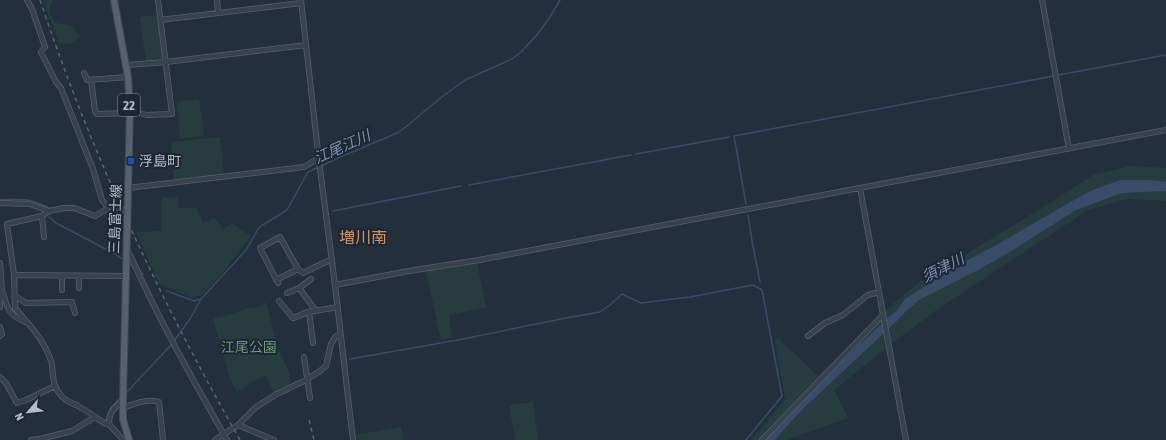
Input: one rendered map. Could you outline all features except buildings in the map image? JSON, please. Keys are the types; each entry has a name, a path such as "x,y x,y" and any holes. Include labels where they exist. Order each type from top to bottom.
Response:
{"main road":[{"name":"三島富士線","path":"114,0 128,76 130,112 126,211 123,400 123,419 129,440"}],"street":[{"path":"27,0 32,9 45,46 41,52 56,82 61,88 93,169 102,200 108,208"},
{"path":"91,80 95,111 97,114 130,112 146,115 172,114 158,0"},
{"path":"217,0 218,14"},
{"path":"1042,0 1070,148"},
{"path":"160,20 218,14 301,2 353,440"},
{"path":"126,65 166,62 306,45"},
{"path":"84,73 87,80 128,76"},
{"path":"335,285 479,260 1166,130"},
{"path":"128,188 304,167 319,160"},
{"path":"860,188 906,440"},
{"path":"0,203 30,204 50,211"},
{"path":"123,440 109,424 104,423 79,406 69,403 56,390 52,362 48,351 34,330 15,308 14,275 8,224 42,216 50,211 63,208 74,208 95,216 112,206 126,211"},
{"path":"42,216 44,237"},
{"path":"298,269 277,282 260,248 280,237 298,269 304,273 332,259"},
{"path":"126,249 186,367 227,440"},
{"path":"0,263 2,290 7,308 13,315 26,322"},
{"path":"14,275 125,276"},
{"path":"62,276 62,290"},
{"path":"79,276 79,288"},
{"path":"287,293 299,288 311,279"},
{"path":"299,288 316,311"},
{"path":"0,307 0,292 2,290"},
{"path":"808,336 825,323 843,316 868,295 879,292"},
{"path":"15,296 26,303 72,302 75,313"},
{"path":"279,301 293,318 309,312 338,307"},
{"path":"309,312 313,343"},
{"path":"762,440 883,315"},
{"path":"0,327 2,334 0,336"},
{"path":"215,440 238,425 256,406 320,372 326,366 334,337 340,334"},
{"path":"304,358 306,380 310,398"},
{"path":"0,377 17,403 55,386"},
{"path":"109,424 111,411 123,400"},
{"path":"123,408 154,400 159,402 163,440"},
{"path":"31,440 55,436 72,430 95,417"},
{"path":"238,425 274,440"}],"green space":[{"path":"44,0 53,0 50,7 50,12 55,21 60,24 74,27 76,29 75,31 80,37 69,44 58,42 44,4"},
{"path":"158,15 163,59 146,62 140,17"},
{"path":"199,99 204,136 180,139 177,102"},
{"path":"220,137 224,175 174,179 171,142"},
{"path":"1130,166 1166,168 1166,201 1128,199 1088,210 935,311 834,390 848,418 787,440 751,440 785,400 775,341 778,338 818,376 874,320 917,284 1093,175"},
{"path":"177,197 179,208 197,208 203,223 214,218 224,229 232,223 251,236 226,269 201,296 192,298 159,284 136,232 162,231 162,198"},
{"path":"477,262 486,308 449,315 452,338 441,340 426,271"},
{"name":"江尾公園","path":"266,302 279,351 289,372 290,384 274,393 266,376 249,382 249,385 237,392 230,378 213,320 215,318 248,308 261,306"},
{"path":"533,402 538,440 515,440 509,407 510,405"},
{"path":"401,427 403,440 357,440 356,435"}],"water":[{"path":"1120,180 1151,180 1166,182 1166,192 1122,193 1076,210 1015,249 919,300 890,326 888,323 905,299 955,267 1088,192"}],"waterway":[{"name":"江尾江川","path":"174,341 190,319 201,299 246,250 258,229 287,210 308,172 397,133 465,80 512,59 536,36 560,0"},
{"path":"1058,75 1166,55"},
{"path":"746,204 734,136 1054,76"},
{"path":"636,154 729,137"},
{"path":"469,185 631,155"},
{"path":"333,211 461,186"},
{"path":"0,200 25,200 36,202 49,208"},
{"path":"748,215 760,282"},
{"path":"49,217 56,223 117,255 125,261"},
{"path":"128,263 135,268"},
{"path":"139,271 143,274"},
{"path":"350,359 458,340 600,312 622,294 641,303 690,297 753,285 762,290 782,396 746,440"},
{"path":"167,291 194,301 201,299"},
{"name":"須津川","path":"769,440 799,407 896,316"},
{"name":"江尾江川","path":"125,394 172,344"},
{"name":"江尾江川","path":"106,421 110,409 121,397"},
{"name":"江尾江川","path":"108,427 115,434"}],"railway":[{"path":"40,0 82,114 129,225 182,334 240,440"},
{"path":"309,420 314,440"}],"place":[{"name":"浮島町","path":"131,161"}],"district":[{"name":"増川南","path":"363,237"}]}
